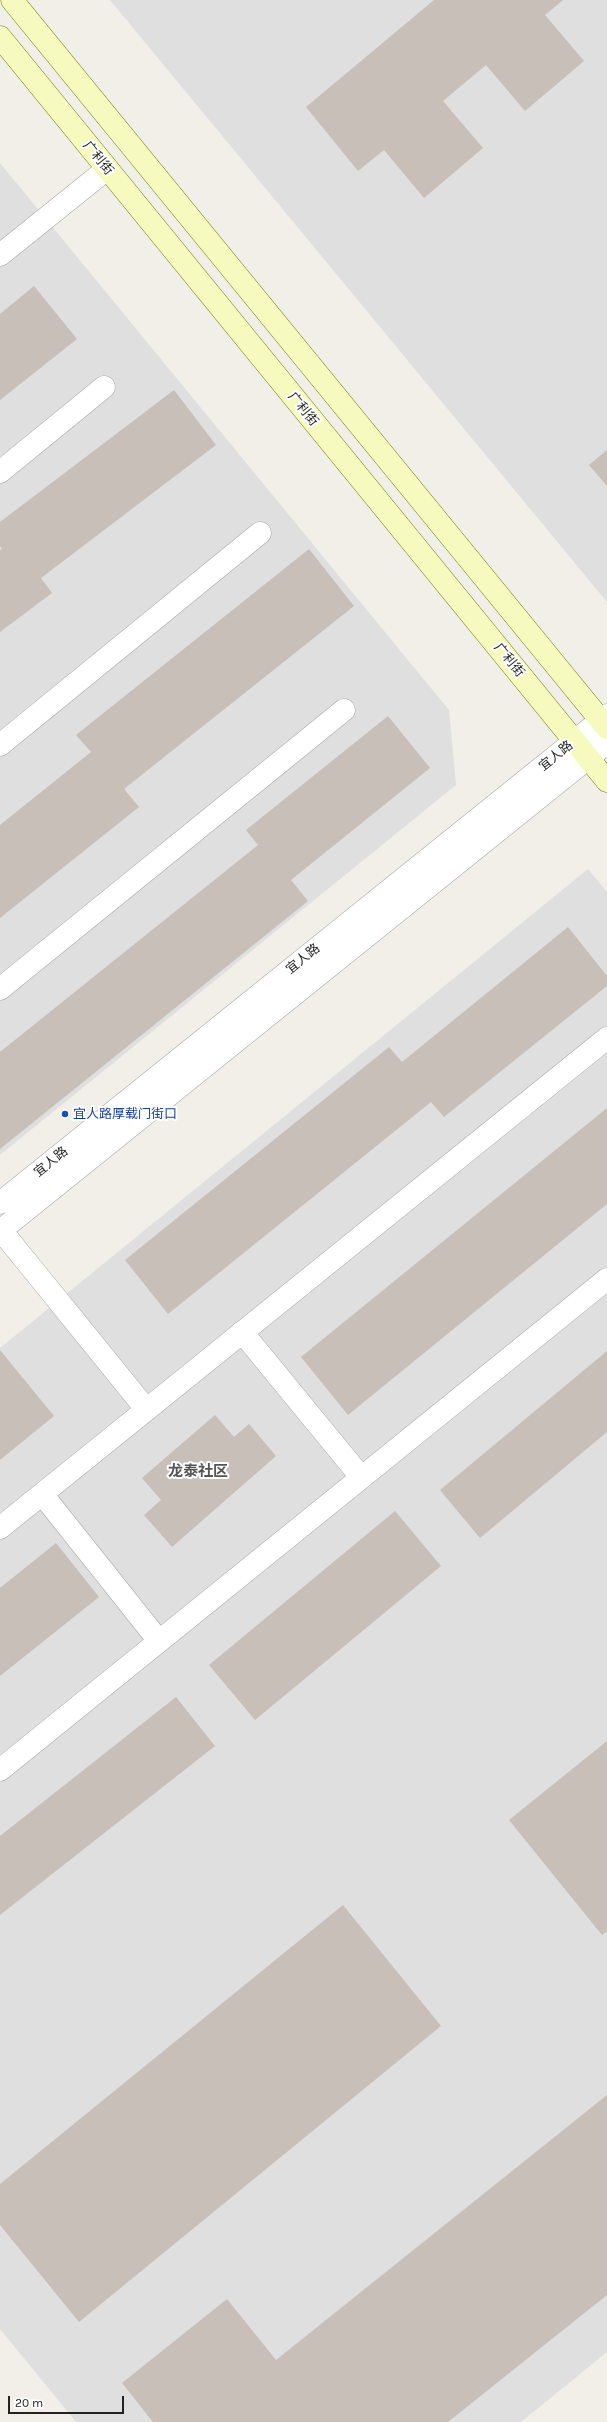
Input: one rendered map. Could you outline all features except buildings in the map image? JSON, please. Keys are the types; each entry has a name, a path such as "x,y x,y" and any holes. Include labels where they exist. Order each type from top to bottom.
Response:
{"street":[{"path":"12,0 605,721"},
{"name":"广利街","path":"0,37 607,781"},
{"path":"0,256 107,169"},
{"path":"0,472 104,387"},
{"path":"0,746 260,533"},
{"path":"0,989 344,710"},
{"name":"宜人路","path":"0,1203 575,740 605,721"},
{"name":"宜人路","path":"0,1230 607,743"},
{"path":"0,1528 607,1038"},
{"path":"0,1230 146,1409"},
{"path":"0,1770 607,1279"},
{"path":"242,1332 361,1477"},
{"path":"42,1494 159,1641"}],"shaded area":[{"path":"110,0 607,0 607,602"},
{"path":"0,163 449,710 456,785 0,1155"},
{"path":"588,869 607,892 607,2352 521,2422 76,2422 0,2329 0,1348"}],"place":[{"name":"宜人路厚载门街口","path":"65,1114"}],"district":[{"name":"龙泰社区","path":"198,1472"}]}
